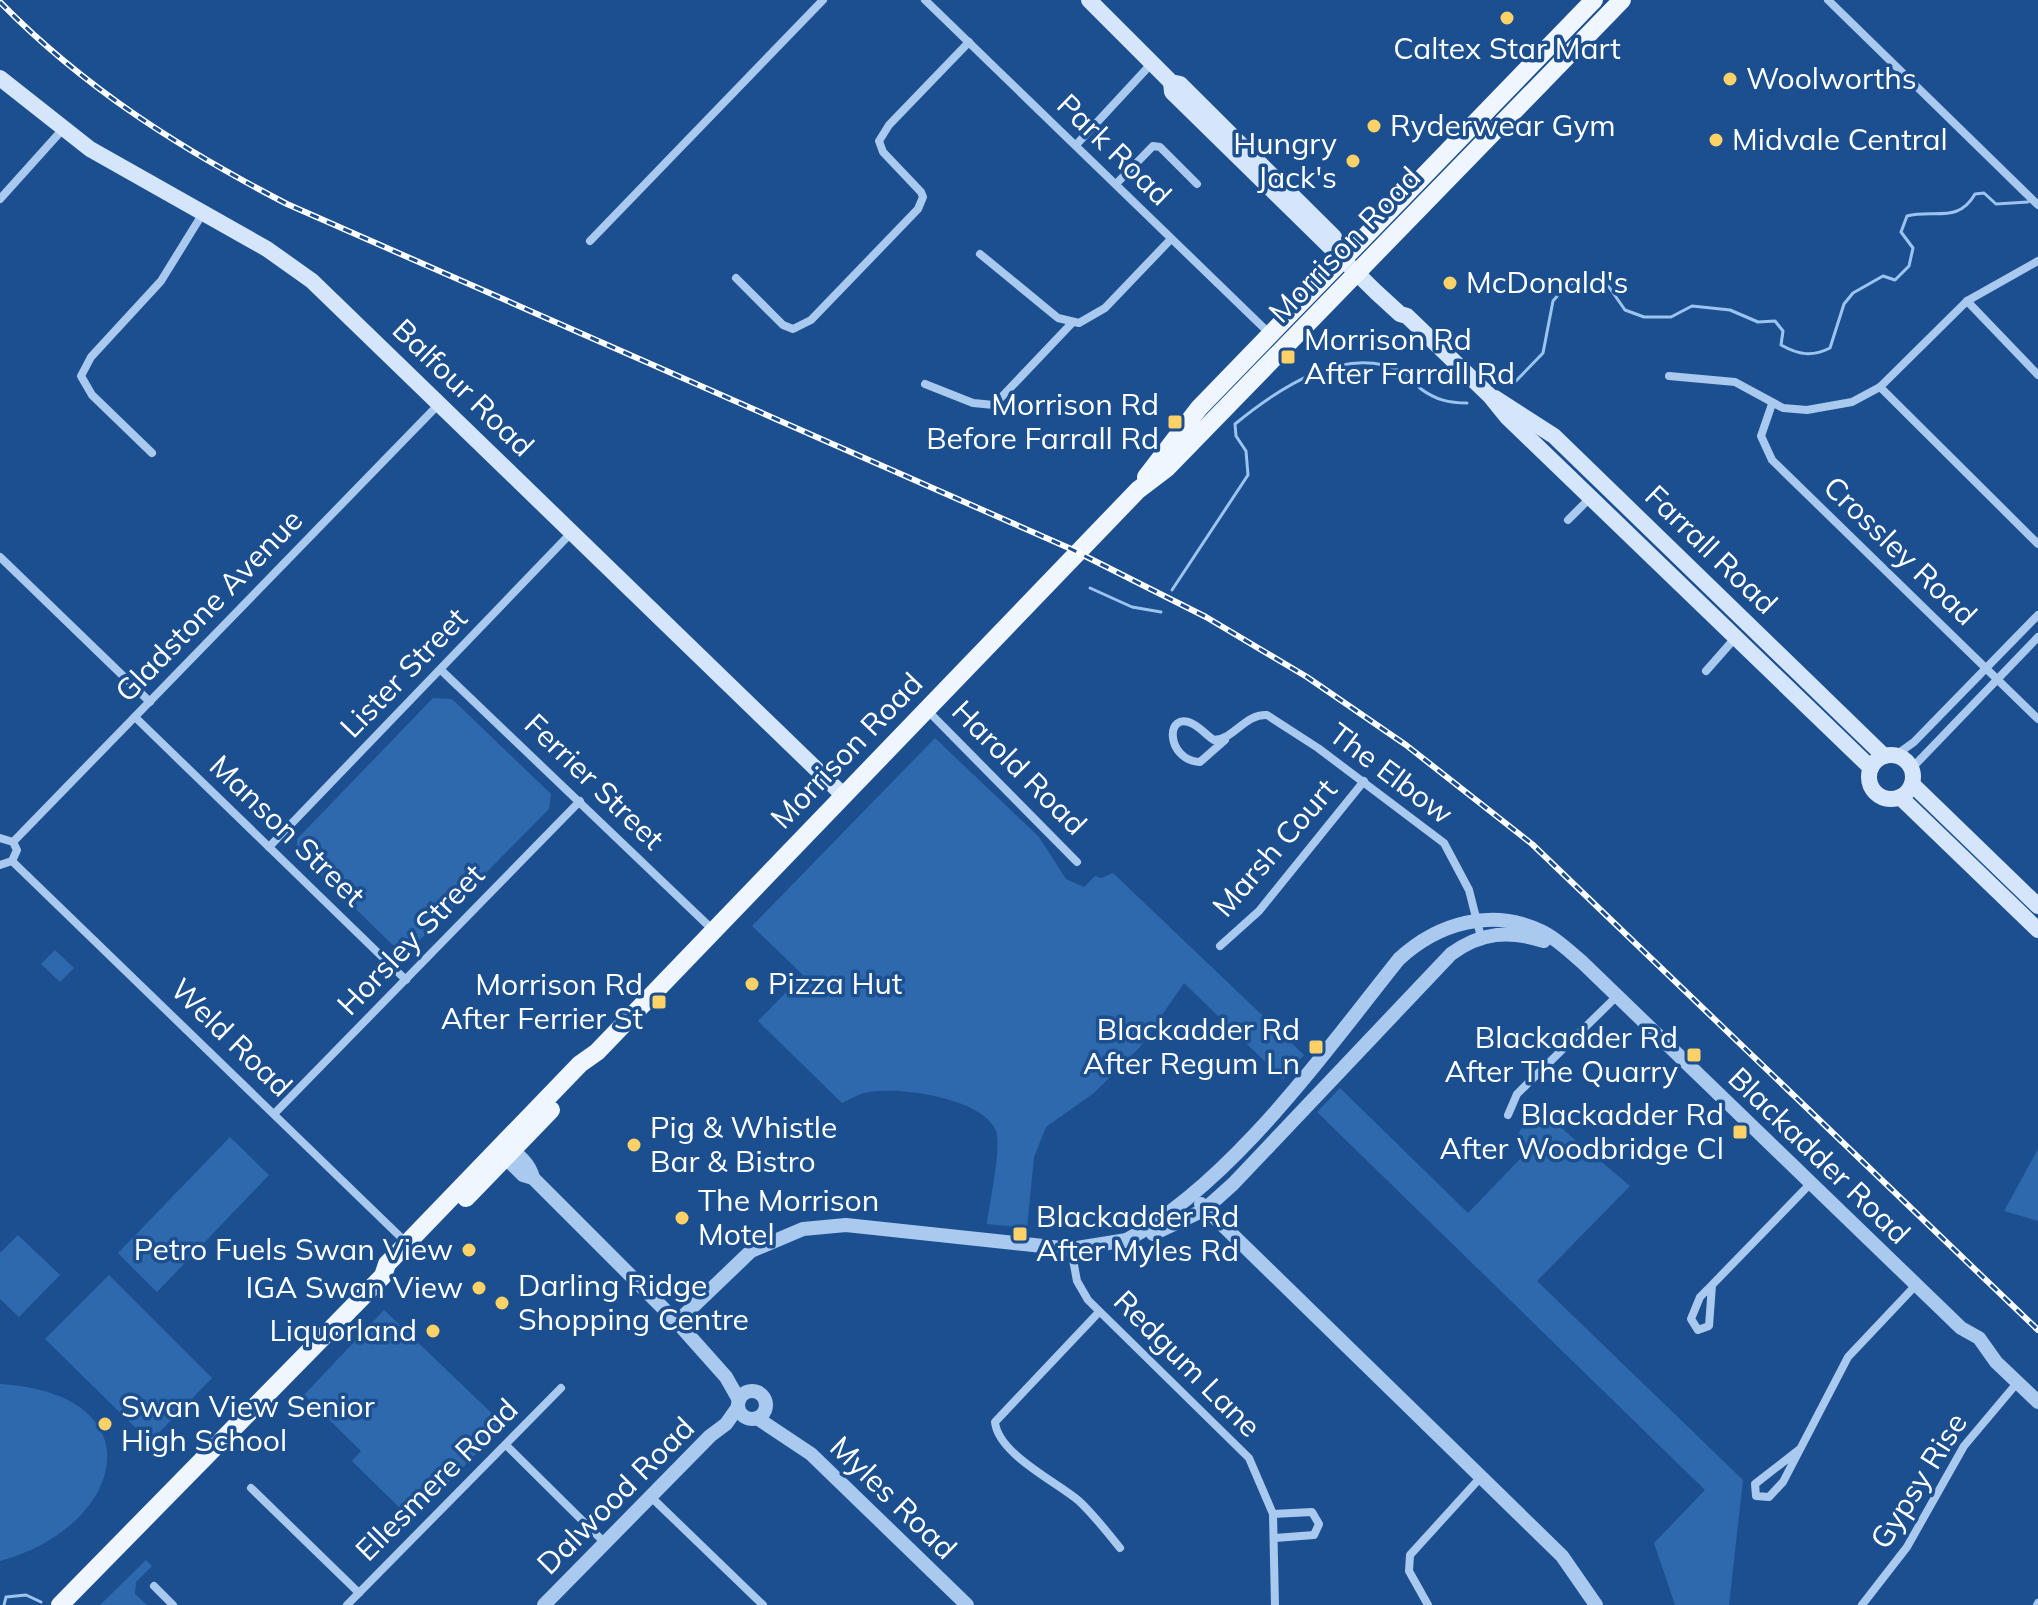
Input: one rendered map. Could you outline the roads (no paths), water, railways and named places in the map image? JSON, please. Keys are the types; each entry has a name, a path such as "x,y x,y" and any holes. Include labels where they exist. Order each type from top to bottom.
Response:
{"main road":[{"name":"Farrall Road","path":"1089,0 1171,82 1172,92 1359,269 1405,307 1407,316 1490,396 1540,435 1680,570 1860,734 1890,756"},
{"name":"Morrison Road","path":"1138,490 1172,439 1594,0"},
{"name":"Morrison Road","path":"60,1605 383,1276 396,1272 411,1246 588,1068 597,1052 843,795 1138,490 1167,468 1622,0"},
{"name":"Balfour Road","path":"0,78 90,149 267,249 312,281 843,795"},
{"name":"Farrall Road","path":"1583,476 1591,496 1637,528"},
{"name":"Farrall Road","path":"1680,570 1736,637 1871,768"},
{"path":"1848,746 1860,734"},
{"path":"2038,906 1890,756 1871,768 1869,779 1874,791 1885,798 1900,797 2038,930"},
{"path":"1900,797 1912,776"}],"street":[{"path":"590,241 823,0"},
{"name":"Park Road","path":"925,0 1270,334"},
{"path":"1828,0 2038,205"},
{"path":"736,278 783,325 793,329 811,320 918,209 923,197 921,192 888,159 879,141 889,125 969,42"},
{"path":"1076,145 1152,63"},
{"path":"0,199 63,129"},
{"path":"1116,184 1153,146 1160,147 1197,184"},
{"path":"152,453 92,395 81,376 91,357 161,281 203,213"},
{"path":"980,254 1058,318 1072,323 1088,321 1105,308 1171,239"},
{"path":"1669,376 1735,382 1772,404 1795,410 1839,405 1864,398 1880,387 1967,301 2038,261"},
{"path":"1967,301 2038,375"},
{"path":"925,384 979,405 994,405 1072,323"},
{"path":"1880,387 2038,544"},
{"name":"Gladstone Avenue","path":"13,842 439,404"},
{"name":"Crossley Road","path":"1772,404 1761,436 1772,460 2038,719"},
{"path":"1568,520 1591,496"},
{"name":"Lister Street","path":"269,847 573,531"},
{"path":"0,557 150,702"},
{"path":"1890,756 1939,717 2038,615"},
{"path":"1912,776 1950,728 2038,635 2028,625"},
{"path":"1706,671 1736,637"},
{"name":"Ferrier Street","path":"441,670 713,930"},
{"name":"Harold Road","path":"927,709 1077,862"},
{"name":"The Elbow","path":"1225,740 1214,740 1191,722 1184,722 1172,730 1170,737 1193,762 1200,762 1249,719 1267,715 1364,781 1444,843 1469,890 1481,937"},
{"name":"Manson Street","path":"135,717 406,980"},
{"path":"1939,717 1950,728"},
{"name":"Marsh Court","path":"1220,946 1259,911 1364,781"},
{"name":"Horsley Street","path":"275,1113 580,801"},
{"path":"0,838 13,842 17,850 12,861 0,865"},
{"name":"Weld Road","path":"12,861 411,1246"},
{"name":"Blackadder Road","path":"1125,1241 1176,1211 1194,1194 1270,1115 1399,959 1416,943 1433,933 1478,920 1497,919 1532,927 1562,946 1961,1328 1979,1338 2017,1383 2038,1402"},
{"name":"Blackadder Road","path":"677,1322 751,1251 784,1234 803,1229 846,1225 1071,1249 1152,1234 1204,1210 1451,954 1481,937 1518,934 1562,946"},
{"path":"1508,1115 1517,1094 1617,996"},
{"path":"1345,1027 1363,1045"},
{"path":"1270,1115 1285,1129"},
{"name":"Myles Road","path":"504,1151 531,1170 533,1178 677,1322 749,1407 811,1454 967,1605"},
{"path":"1712,1285 1709,1326 1698,1330 1691,1319 1694,1309 1712,1285 1810,1184"},
{"path":"1194,1194 1204,1210 1562,1556 1596,1605"},
{"name":"Redgum Lane","path":"1071,1249 1077,1281 1099,1312 1237,1443 1257,1473 1273,1514 1275,1605"},
{"path":"1800,1449 1755,1484 1756,1496 1769,1497 1776,1491 1800,1449 1848,1357 1916,1285"},
{"path":"1099,1312 1001,1413 996,1429 1038,1474 1086,1509 1120,1548"},
{"name":"Gypsy Rise","path":"1862,1605 1907,1547 1969,1439 2017,1383"},
{"name":"Ellesmere Road","path":"347,1605 561,1388"},
{"name":"Dalwood Road","path":"553,1602 650,1496 726,1424 734,1425 749,1407"},
{"path":"506,1445 605,1543"},
{"path":"1428,1605 1409,1571 1410,1555 1480,1478"},
{"path":"251,1488 359,1593"},
{"path":"650,1496 763,1605"},
{"path":"1273,1514 1304,1510 1312,1512 1319,1524 1314,1535 1307,1538 1275,1538"},
{"path":"154,1586 173,1605"}],"waterway":[{"path":"1516,381 1543,353 1553,301 1565,287 1582,279 1595,279 1609,287 1625,310 1644,317 1671,317 1692,306 1730,310 1758,322 1775,321 1783,331 1781,345 1800,353 1817,353 1830,348 1844,304 1853,293 1883,276 1895,280 1909,266 1913,248 1901,232 1907,216 1953,212 1961,209 1975,194 1984,193 1996,204 2028,202"},
{"path":"1172,590 1248,475 1246,451 1236,436 1235,424 1292,384 1336,366 1381,364 1408,375 1432,396 1467,403"},
{"path":"1090,588 1132,607 1161,612"},
{"path":"4,1605 6,1597 26,1595 41,1602"}],"railway":[{"path":"0,2 65,62 135,115 287,204 1069,548 1206,617 1307,677 1406,745 1532,844 2038,1330"}],"place":[{"name":"Caltex Star Mart","path":"1507,18"},
{"name":"Woolworths","path":"1730,79"},
{"name":"Ryderwear Gym","path":"1374,126"},
{"name":"Midvale Central","path":"1716,140"},
{"name":"Hungry Jack's","path":"1353,161"},
{"name":"McDonald's","path":"1450,283"},
{"name":"Morrison Rd After Farrall Rd","path":"1288,357"},
{"name":"Morrison Rd Before Farrall Rd","path":"1175,422"},
{"name":"Pizza Hut","path":"752,984"},
{"name":"Morrison Rd After Ferrier St","path":"659,1002"},
{"name":"Blackadder Rd After Regum Ln","path":"1316,1047"},
{"name":"Blackadder Rd After The Quarry","path":"1694,1055"},
{"name":"Blackadder Rd After Woodbridge Cl","path":"1740,1132"},
{"name":"Pig & Whistle Bar & Bistro","path":"634,1145"},
{"name":"The Morrison Motel","path":"682,1218"},
{"name":"Blackadder Rd After Myles Rd","path":"1020,1234"},
{"name":"Petro Fuels Swan View","path":"469,1250"},
{"name":"IGA Swan View","path":"479,1288"},
{"name":"Darling Ridge Shopping Centre","path":"502,1303"},
{"name":"Liquorland","path":"433,1331"},
{"name":"Swan View Senior High School","path":"105,1424"}]}
